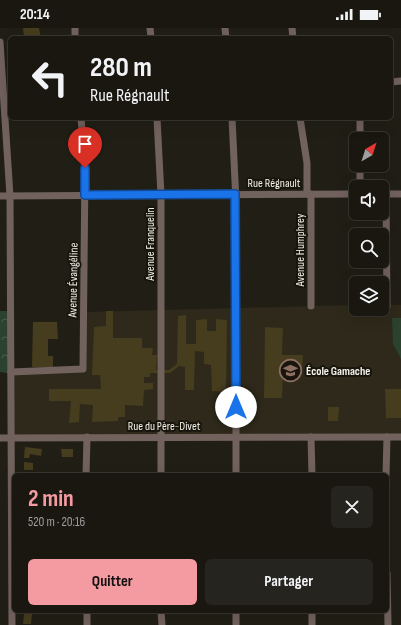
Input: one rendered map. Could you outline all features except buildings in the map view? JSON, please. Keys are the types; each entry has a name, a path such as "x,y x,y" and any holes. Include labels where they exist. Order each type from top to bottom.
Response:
{"street":[{"path":"0,42 10,196 12,625"},
{"name":"Avenue Évangéline","path":"10,372 83,369 85,195 81,120"},
{"name":"Avenue Franquelin","path":"157,120 161,195 161,473"},
{"path":"232,120 235,194 236,473"},
{"name":"Avenue Humphrey","path":"300,120 307,163 309,194 311,306"},
{"path":"360,120 360,132"},
{"name":"Rue Régnault","path":"0,196 349,194"},
{"path":"389,194 401,194"},
{"path":"385,220 386,276"},
{"path":"86,473 87,437"},
{"path":"311,437 312,473"},
{"path":"386,473 387,437"},
{"name":"Rue du Père-Divet","path":"0,438 401,437"},
{"path":"87,613 87,625"},
{"path":"161,613 162,625"},
{"path":"236,613 236,625"},
{"path":"312,613 312,625"},
{"path":"388,613 388,625"}],"shaded area":[{"path":"349,305 349,316 389,316 389,305 401,305 401,436 11,438 11,372 82,370 87,312"}],"green space":[{"path":"0,311 10,311 8,373 0,372"},
{"path":"392,318 401,318 401,359 393,344"}],"place":[{"name":"École Gamache","path":"291,371"}],"route":[{"path":"85,168 85,195 235,194 236,407"}]}
